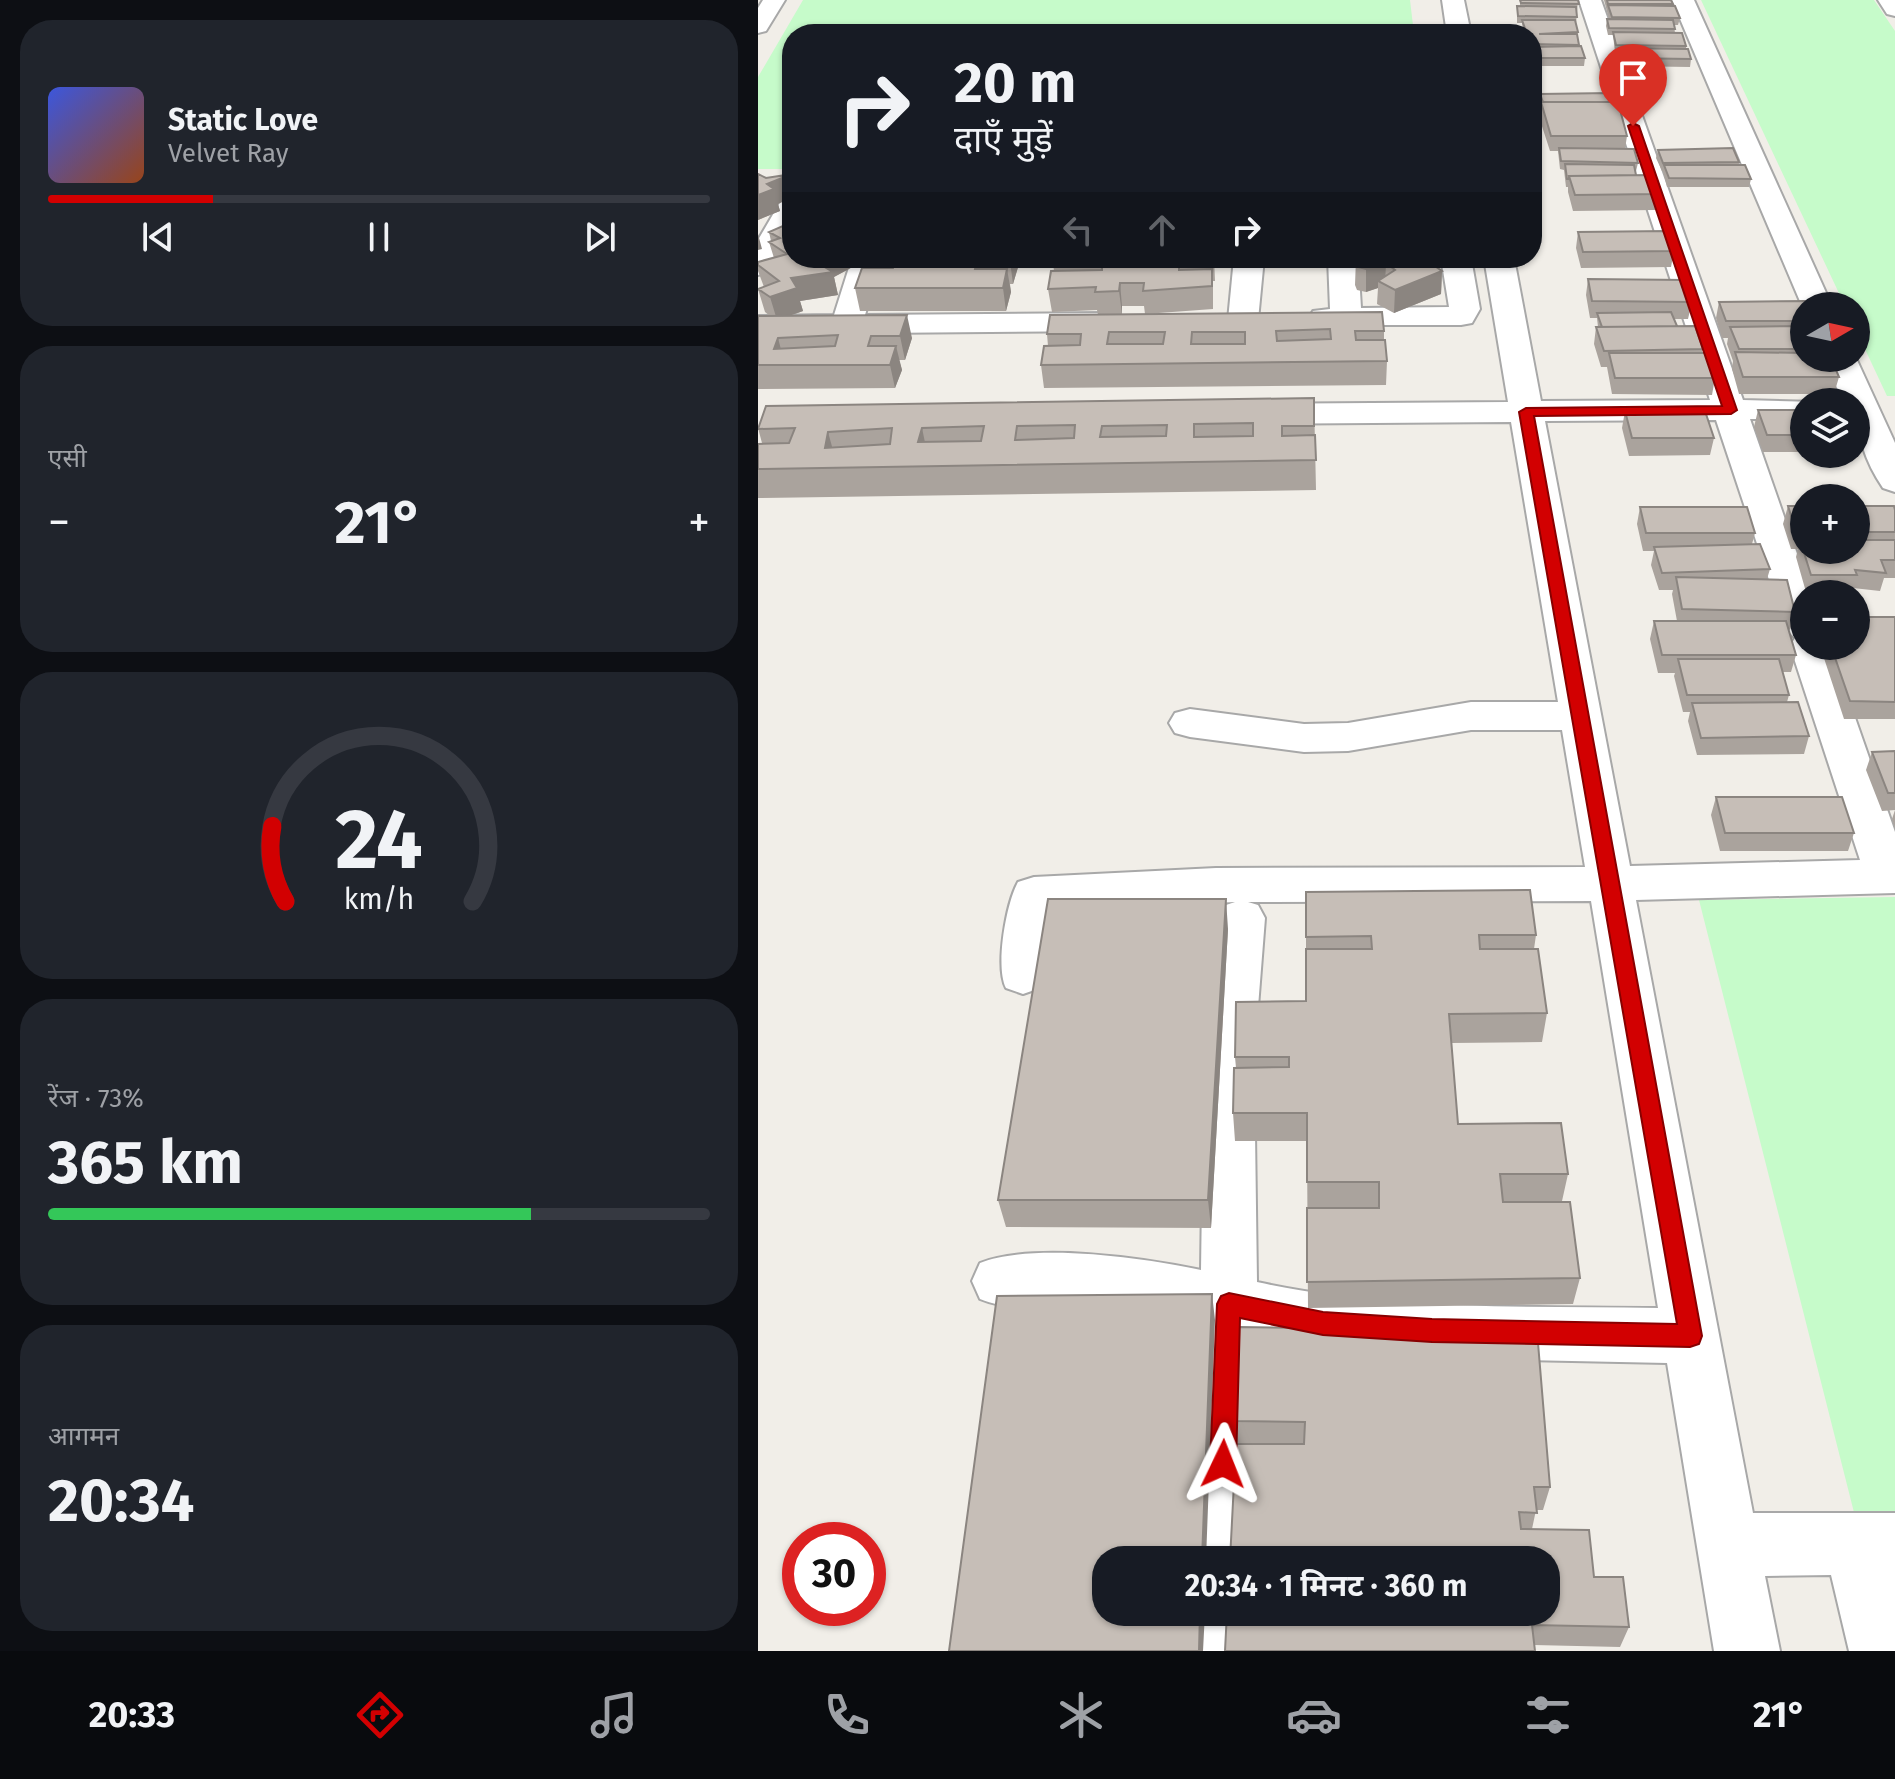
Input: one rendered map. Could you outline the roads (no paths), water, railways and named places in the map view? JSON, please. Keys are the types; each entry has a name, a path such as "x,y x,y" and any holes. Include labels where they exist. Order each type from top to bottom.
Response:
{"street":[{"path":"758,26 774,0"},
{"path":"1453,0 1457,24"},
{"path":"1590,0 1790,586"},
{"path":"1683,0 1811,292"},
{"path":"1889,0 1895,9"},
{"path":"1642,152 1673,152"},
{"path":"1719,152 1750,152"},
{"path":"758,266 782,223"},
{"path":"847,324 864,268"},
{"path":"1253,268 1272,320"},
{"path":"1344,268 1346,318"},
{"path":"1211,321 1461,316 1465,309 1458,268"},
{"path":"1501,268 1747,1651"},
{"path":"758,325 1132,321"},
{"path":"1849,372 1871,409 1895,481"},
{"path":"1221,414 1790,409"},
{"path":"1023,975 1034,894 1216,885 1610,884 1891,876 1815,660"},
{"path":"1190,723 1304,738 1348,737 1471,716 1580,716"},
{"path":"1220,1546 1229,1304 1229,1058 1242,918"},
{"path":"1000,1281 1163,1288 1323,1324 1432,1331 1690,1336"},
{"path":"1728,1545 1875,1543 1882,1651"},
{"path":"1216,1651 1217,1626"}]}
